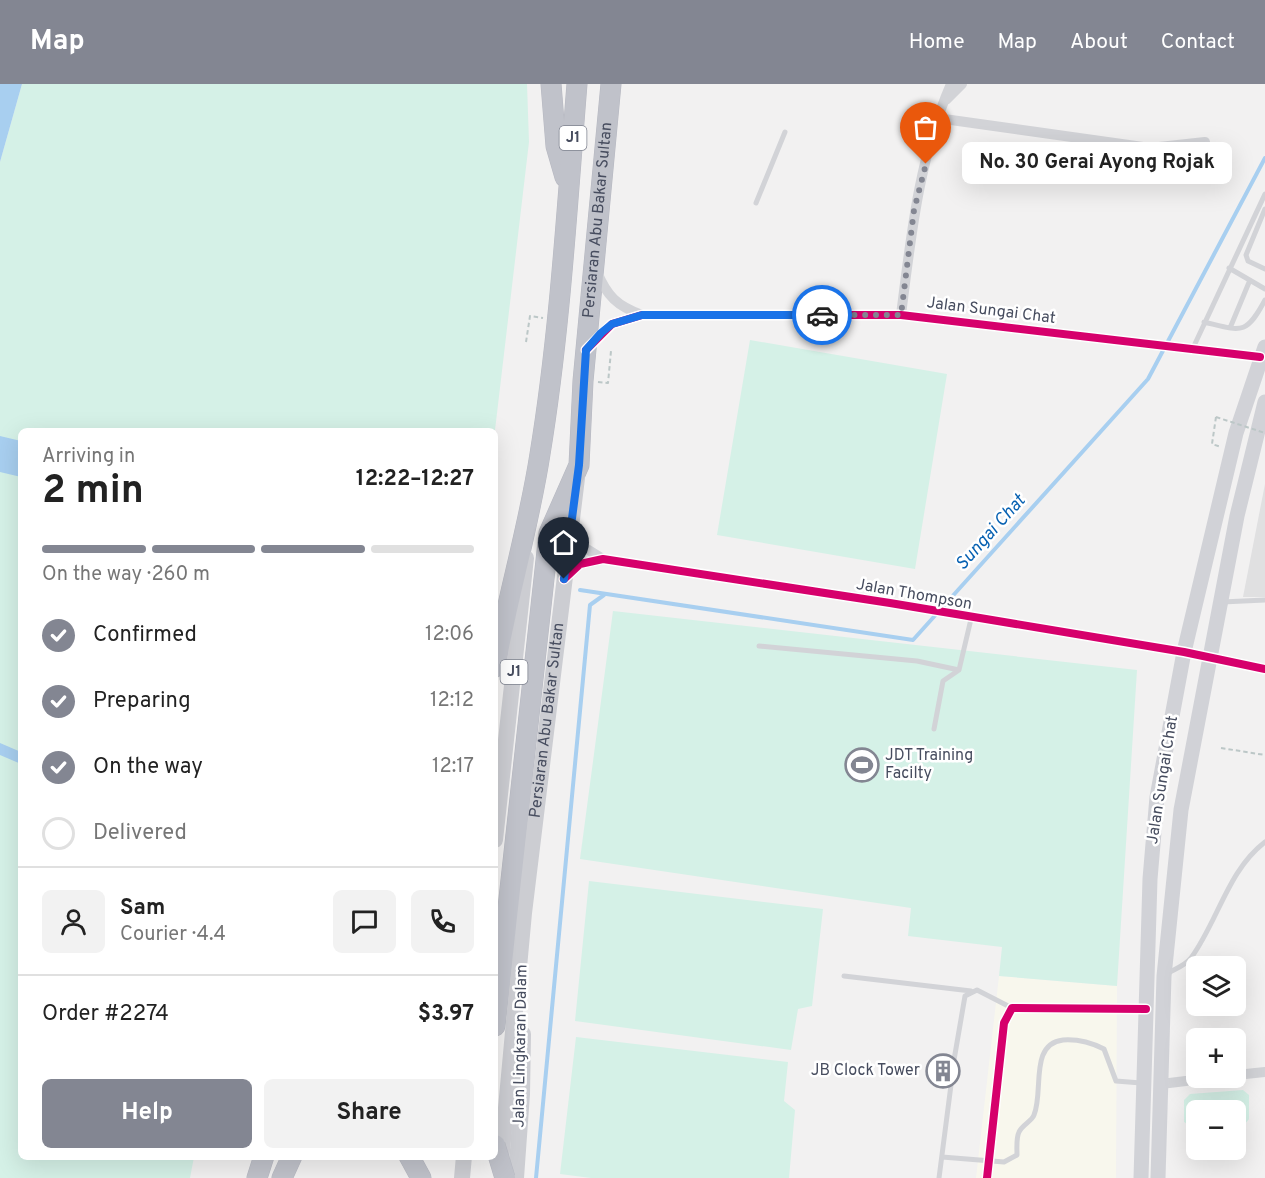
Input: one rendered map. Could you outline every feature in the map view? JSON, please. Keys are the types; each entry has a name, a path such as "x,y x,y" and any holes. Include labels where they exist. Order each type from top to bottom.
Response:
{"highway":[{"path":"551,84 556,146 568,191"},
{"name":"Persiaran Abu Bakar Sultan","path":"532,504 558,321 577,84"},
{"name":"Persiaran Abu Bakar Sultan","path":"579,465 593,263 611,84"},
{"path":"498,999 549,533 579,465"},
{"path":"498,654 532,504"},
{"path":"498,1155 505,1178"},
{"path":"257,1178 263,1160"},
{"path":"282,1178 290,1160"},
{"path":"411,1160 421,1178"}],"main road":[{"name":"Jalan Sungai Chat","path":"1141,1178 1150,879 1157,797 1184,652 1236,433 1263,352"},
{"name":"Jalan Sungai Chat","path":"1158,1178 1164,976 1181,810 1209,657 1246,477 1265,402"},
{"name":"Persiaran Abu Bakar Sultan","path":"500,1178 524,913 579,465"},
{"name":"Persiaran Abu Bakar Sultan","path":"498,813 532,504"},
{"name":"Jalan Lingkaran Dalam","path":"516,1178 522,1094 524,913"},
{"path":"462,1178 464,1160"}],"street":[{"path":"901,315 914,210 937,118 951,84"},
{"path":"942,105 962,84"},
{"path":"937,118 1150,148 1205,142"},
{"name":"Jalan Sungai Chat","path":"593,263 605,290 616,304 642,315"},
{"name":"Jalan Sungai Chat","path":"586,350 612,324 642,315 901,315 1193,348 1263,352"},
{"name":"Jalan Thompson","path":"571,522 582,546 603,559"},
{"name":"Jalan Thompson","path":"564,579 580,564 603,559 891,603 967,618 1184,652 1265,669"},
{"path":"987,1178 1004,1023 1012,1008 1146,1009"},
{"path":"1246,1074 1265,1072"},
{"path":"1161,1084 1186,1081"}],"lane":[{"path":"756,203 785,132"},
{"path":"1193,348 1265,194"},
{"path":"1265,209 1246,255 1248,261 1265,269"},
{"path":"1229,268 1265,289"},
{"path":"1230,328 1250,280"},
{"path":"1204,322 1230,328 1248,327 1254,321 1265,300"},
{"path":"1221,602 1265,600"},
{"path":"934,729 943,681 959,670 967,618"},
{"path":"759,646 917,661 959,670"},
{"path":"1164,976 1190,960 1251,853 1265,842"},
{"path":"844,976 977,990 1012,1008"},
{"path":"954,1060 965,996 971,991"},
{"path":"942,1157 1004,1162 1017,1155 1019,1131 1034,1115 1042,1056 1054,1041 1068,1040 1094,1044 1104,1049 1116,1081 1144,1083"},
{"path":"939,1178 951,1085"}],"path":[{"path":"526,342 530,316"},
{"path":"608,383 612,351"},
{"path":"1212,444 1216,417 1265,433"},
{"path":"1221,748 1265,755"}],"shaded area":[{"path":"1265,484 1265,597 1243,597"},
{"path":"999,976 1117,986 1116,1178 976,1178"}],"green space":[{"path":"22,84 527,84 529,142 495,428 18,428 18,1160 193,1160 190,1178 0,1178 0,162"},
{"path":"750,340 947,374 915,569 717,535"},
{"name":"JDT Training Facilty","path":"613,611 1137,670 1117,986 999,976 1002,947 908,936 911,908 580,859"},
{"path":"589,881 823,909 812,1006 798,1009 791,1050 575,1021"},
{"path":"576,1037 788,1062 784,1101 795,1110 789,1178 591,1178 560,1174"},
{"path":"1243,1090 1249,1095 1249,1119 1246,1123 1246,1100 1186,1100 1186,1123 1184,1122 1184,1100 1190,1094"}],"water":[{"path":"0,84 22,84 0,162"},
{"path":"0,436 18,440 18,476 0,472"},
{"path":"0,743 18,751 18,763 0,755"}],"waterway":[{"name":"Sungai Chat","path":"580,590 913,640 1148,379 1265,158"},
{"path":"536,1178 590,605 604,595"}],"cycle path":[{"path":"586,350 612,324 642,315 901,315 1260,357"},
{"path":"564,579 580,564 603,559 890,603 1184,652 1265,669"},
{"path":"987,1178 1004,1023 1012,1008 1146,1009"}],"way so far":[{"path":"822,315 901,315 914,210 926,164"}],"place":[{"name":"No. 30 Gerai Ayong Rojak","path":"926,164"},
{"name":"JDT Training Facilty","path":"862,765"},
{"name":"JB Clock Tower","path":"943,1071"}],"route":[{"path":"564,579 579,465 586,350 601,333 612,324 642,315 822,315"}]}
